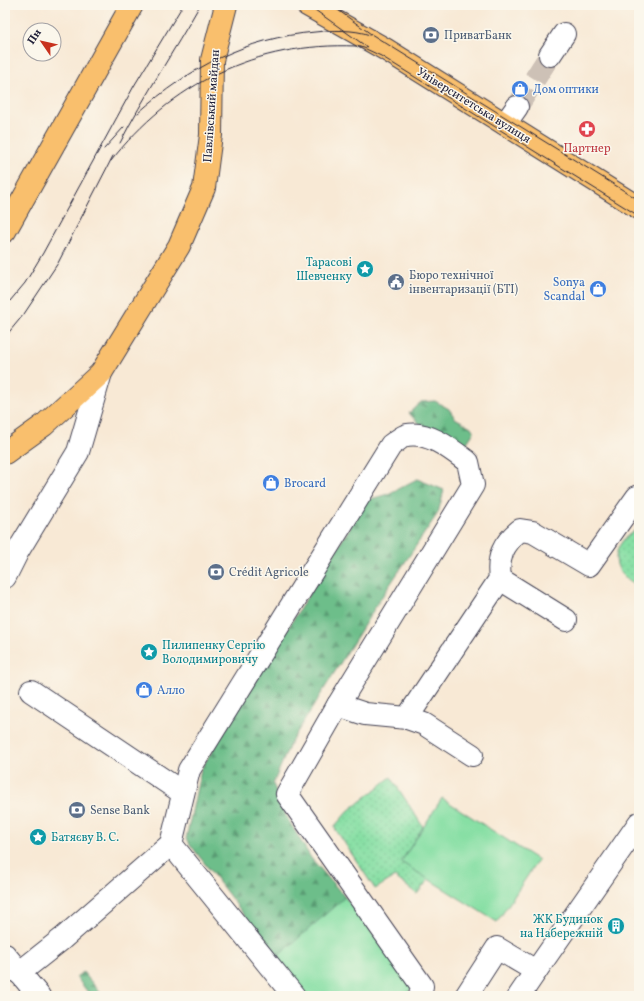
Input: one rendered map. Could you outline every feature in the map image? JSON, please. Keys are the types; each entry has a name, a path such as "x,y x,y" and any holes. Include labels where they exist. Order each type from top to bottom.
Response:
{"main road":[{"path":"5,230 132,5"},
{"name":"Павлівський майдан","path":"5,453 44,425 101,373 179,246 204,188 211,135 212,60 226,5"},
{"name":"Університетська вулиця","path":"307,5 384,49 511,116 639,208"}],"street":[{"path":"550,55 564,34"},
{"name":"Павлівський майдан","path":"5,577 18,551 78,452 101,373"},
{"path":"20,973 171,844 189,770 391,445 406,435 420,434 450,448 468,462 473,485 338,705 287,794 422,986 420,996"},
{"path":"407,718 500,579 498,566 503,550 510,538 520,530 533,532 589,565 637,497 639,498"},
{"path":"500,579 566,620"},
{"path":"31,691 183,793"},
{"path":"338,705 365,714 407,718 424,724 472,755"},
{"path":"520,996 639,823"},
{"path":"171,844 294,996"},
{"path":"466,996 497,948 536,972"},
{"path":"5,955 39,996"}],"green space":[{"path":"435,401 449,409 455,418 471,427 474,432 466,444 434,434 415,420 409,413 421,402"},
{"path":"417,479 444,490 438,513 381,598 291,742 273,784 286,816 311,858 345,897 414,987 404,996 306,996 186,839 201,769 367,500 388,494"},
{"path":"639,529 639,587 628,580 620,571 616,558 619,546 623,540"},
{"path":"391,777 423,827 401,862 429,879 417,894 395,877 375,889 334,827 348,811"},
{"path":"442,798 538,860 497,922 401,862"},
{"path":"345,897 414,987 404,996 306,996 276,958"},
{"path":"83,972 103,996 91,996 76,977"}],"tunnel":[{"path":"517,107 550,55"}],"tram line":[{"path":"5,307 25,283 43,253 134,86 183,5"},
{"path":"120,143 200,5"},
{"path":"308,5 367,47"},
{"path":"331,5 371,34 639,200"},
{"path":"138,113 178,82 199,69 242,48 290,35 315,32 343,30 370,35"},
{"path":"111,161 135,134 161,110 189,89 219,73 251,60 284,51 319,47 356,46 381,56 639,216"},
{"path":"104,149 124,127"},
{"path":"5,337 24,314 58,263 113,156"}],"place":[{"name":"ПриватБанк","path":"431,35"},
{"name":"Дом оптики","path":"520,89"},
{"name":"Партнер","path":"587,129"},
{"name":"Тарасові Шевченку","path":"365,269"},
{"name":"Бюро технічної інвентаризації (БТІ)","path":"396,282"},
{"name":"Sonya Scandal","path":"598,289"},
{"name":"Brocard","path":"271,483"},
{"name":"Crédit Agricole","path":"216,572"},
{"name":"Пилипенку Сергію Володимировичу","path":"149,652"},
{"name":"Алло","path":"144,690"},
{"name":"Sense Bank","path":"77,810"},
{"name":"Батяєву В. С.","path":"38,837"},
{"name":"ЖК Будинок на Набережній","path":"616,926"}]}
